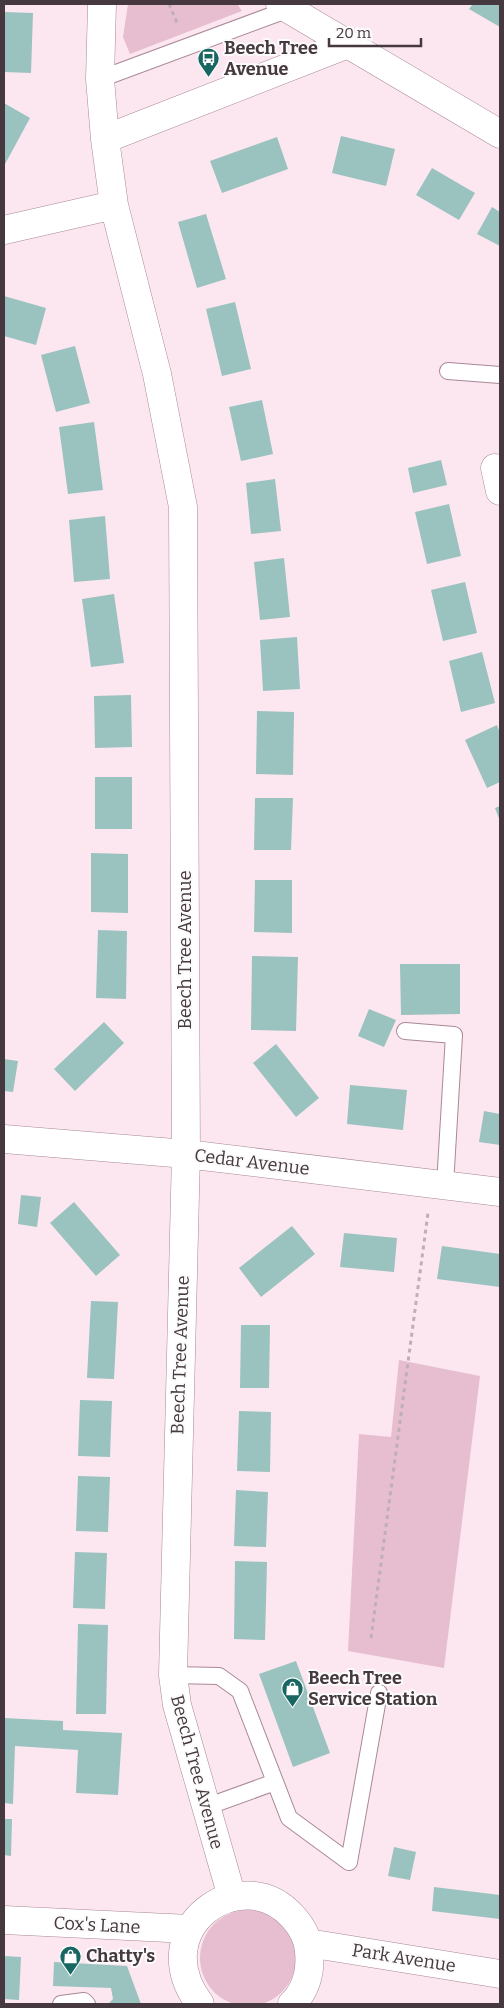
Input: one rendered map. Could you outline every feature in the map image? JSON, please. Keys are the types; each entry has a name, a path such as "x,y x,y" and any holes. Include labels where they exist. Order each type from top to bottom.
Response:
{"street":[{"name":"Beech Tree Avenue","path":"102,4 100,78 104,138 114,205 157,374 183,508 186,1154 172,1675 177,1705 232,1898"},
{"path":"284,6 500,134"},
{"path":"104,138 348,44"},
{"path":"4,230 114,205"},
{"name":"Cedar Avenue","path":"4,1139 186,1154 500,1192"},
{"path":"200,2004 189,1989 182,1970 183,1949 189,1929 200,1915 215,1904 232,1898 251,1896 270,1900 287,1910 300,1925 308,1942 310,1964 305,1985 292,2004"},
{"name":"Cox's Lane","path":"4,1920 189,1929"},
{"name":"Park Avenue","path":"308,1942 500,1974"}],"lane":[{"path":"100,78 284,6"},
{"path":"448,371 500,375"},
{"path":"406,1031 454,1035 438,1184"},
{"path":"172,1675 219,1676 240,1691 288,1818 349,1862 379,1693"},
{"path":"206,1807 275,1782"},
{"path":"61,2004 84,2001 87,2004"}],"path":[{"path":"371,1638 438,1184"}],"shaded area":[{"path":"128,4 237,4 242,11 130,54 123,37"},
{"path":"399,1360 480,1376 444,1668 348,1651 359,1434 391,1437"},
{"path":"248,1910 266,1914 282,1924 292,1940 296,1958 292,1976 282,1992 266,2002 248,2006 230,2002 214,1992 204,1976 200,1958 204,1940 214,1924 230,1914"}],"building":[{"path":"473,4 500,4 500,27 469,9"},
{"path":"4,12 33,13 31,73 4,72"},
{"path":"4,103 30,118 4,166"},
{"path":"341,136 395,149 386,186 332,173"},
{"path":"277,137 288,169 222,193 210,161"},
{"path":"432,168 475,193 459,220 416,195"},
{"path":"492,207 500,212 500,246 477,234"},
{"path":"206,214 226,279 197,288 178,222"},
{"path":"4,296 46,308 36,345 4,336"},
{"path":"235,302 251,369 222,376 206,309"},
{"path":"75,346 90,403 56,412 41,355"},
{"path":"262,400 273,454 241,461 229,407"},
{"path":"94,422 103,490 68,494 59,427"},
{"path":"441,460 447,485 413,493 408,468"},
{"path":"275,479 281,531 251,534 246,483"},
{"path":"449,504 461,556 427,564 415,512"},
{"path":"105,516 110,579 74,582 69,520"},
{"path":"284,558 290,617 260,620 254,562"},
{"path":"465,582 477,633 443,641 431,590"},
{"path":"114,594 124,663 91,667 82,599"},
{"path":"297,637 300,689 263,691 260,640"},
{"path":"482,652 495,703 461,712 449,661"},
{"path":"131,695 132,747 95,748 94,696"},
{"path":"257,711 294,712 293,775 256,774"},
{"path":"497,725 500,733 500,782 487,788 465,740"},
{"path":"95,777 132,777 132,829 95,829"},
{"path":"255,798 293,798 291,850 254,850"},
{"path":"500,806 500,821 495,808"},
{"path":"91,853 128,854 128,913 91,912"},
{"path":"255,880 292,880 292,933 254,932"},
{"path":"98,930 127,931 126,999 96,998"},
{"path":"252,956 298,957 296,1031 251,1030"},
{"path":"400,964 460,964 460,1014 401,1015"},
{"path":"369,1009 396,1020 384,1047 358,1036"},
{"path":"104,1022 124,1043 75,1091 54,1069"},
{"path":"276,1044 319,1098 296,1117 253,1063"},
{"path":"4,1059 18,1061 13,1092 4,1091"},
{"path":"350,1085 407,1090 403,1130 347,1124"},
{"path":"484,1111 500,1114 500,1145 479,1142"},
{"path":"21,1195 41,1197 37,1227 18,1224"},
{"path":"74,1202 120,1255 96,1276 50,1223"},
{"path":"292,1226 315,1254 261,1297 239,1268"},
{"path":"344,1233 397,1238 394,1272 340,1267"},
{"path":"442,1246 500,1254 500,1287 437,1279"},
{"path":"91,1301 118,1302 114,1379 87,1378"},
{"path":"241,1325 270,1325 269,1388 240,1388"},
{"path":"80,1400 112,1401 110,1457 78,1456"},
{"path":"239,1411 271,1412 270,1472 237,1471"},
{"path":"78,1476 110,1477 108,1532 76,1531"},
{"path":"236,1490 268,1492 266,1547 234,1546"},
{"path":"75,1552 107,1553 105,1609 73,1608"},
{"path":"235,1561 267,1562 265,1640 234,1639"},
{"path":"78,1624 108,1625 106,1714 76,1714"},
{"name":"Beech Tree Service Station","path":"296,1661 330,1753 293,1767 259,1674"},
{"path":"4,1718 63,1721 63,1730 122,1733 118,1795 76,1793 78,1750 15,1746 13,1804 4,1803"},
{"path":"4,1819 12,1819 11,1856 4,1855"},
{"path":"394,1847 416,1852 410,1880 388,1876"},
{"path":"434,1887 500,1895 500,1919 432,1911"},
{"path":"4,1956 21,1957 19,2000 4,1999"},
{"path":"54,1962 127,1966 141,2004 108,2004 113,1999 111,1988 53,1986"}],"place":[{"name":"Beech Tree Avenue","path":"208,77"},
{"name":"Beech Tree Service Station","path":"292,1707"},
{"name":"Chatty's","path":"70,1975"}]}
